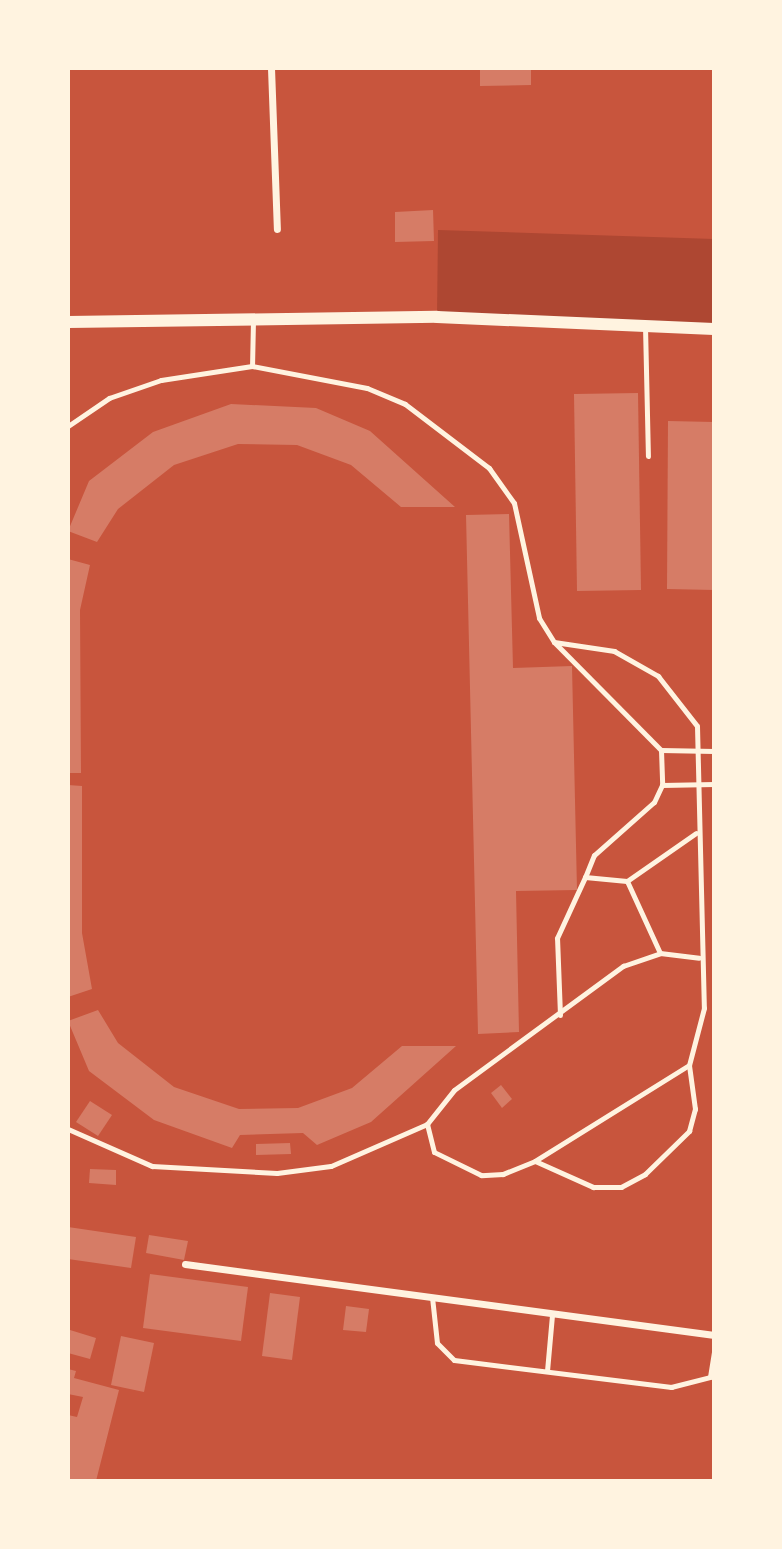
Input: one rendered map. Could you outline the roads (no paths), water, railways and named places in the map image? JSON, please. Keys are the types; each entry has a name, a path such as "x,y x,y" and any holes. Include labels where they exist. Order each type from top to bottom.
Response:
{"street":[{"path":"271,68 276,229"},
{"path":"68,323 437,317 714,329"},
{"path":"185,1264 714,1335"}],"lane":[{"path":"252,366 253,320"},
{"path":"645,324 648,456"},
{"path":"68,426 109,398 160,380 252,366 367,388 405,404 489,468 514,503 539,618 554,642 661,750 662,785 639,820 594,855 557,938 560,1016"},
{"path":"535,1161 593,1186 621,1187 645,1174 688,1131 695,1110 689,1065 704,1009 699,958 696,833 701,751 683,701 658,676 614,652 554,642"},
{"path":"661,750 714,751"},
{"path":"662,785 714,784"},
{"path":"585,877 627,881 696,833"},
{"path":"627,881 660,953"},
{"path":"68,1129 152,1166 278,1172 331,1166 427,1124 454,1090 560,1016 623,966 660,953 699,958"},
{"path":"427,1124 434,1152 454,1166 503,1174 535,1161 689,1065"},
{"path":"432,1297 437,1343 454,1360 671,1387 700,1384 710,1377 714,1352"},
{"path":"547,1371 552,1315"}]}
